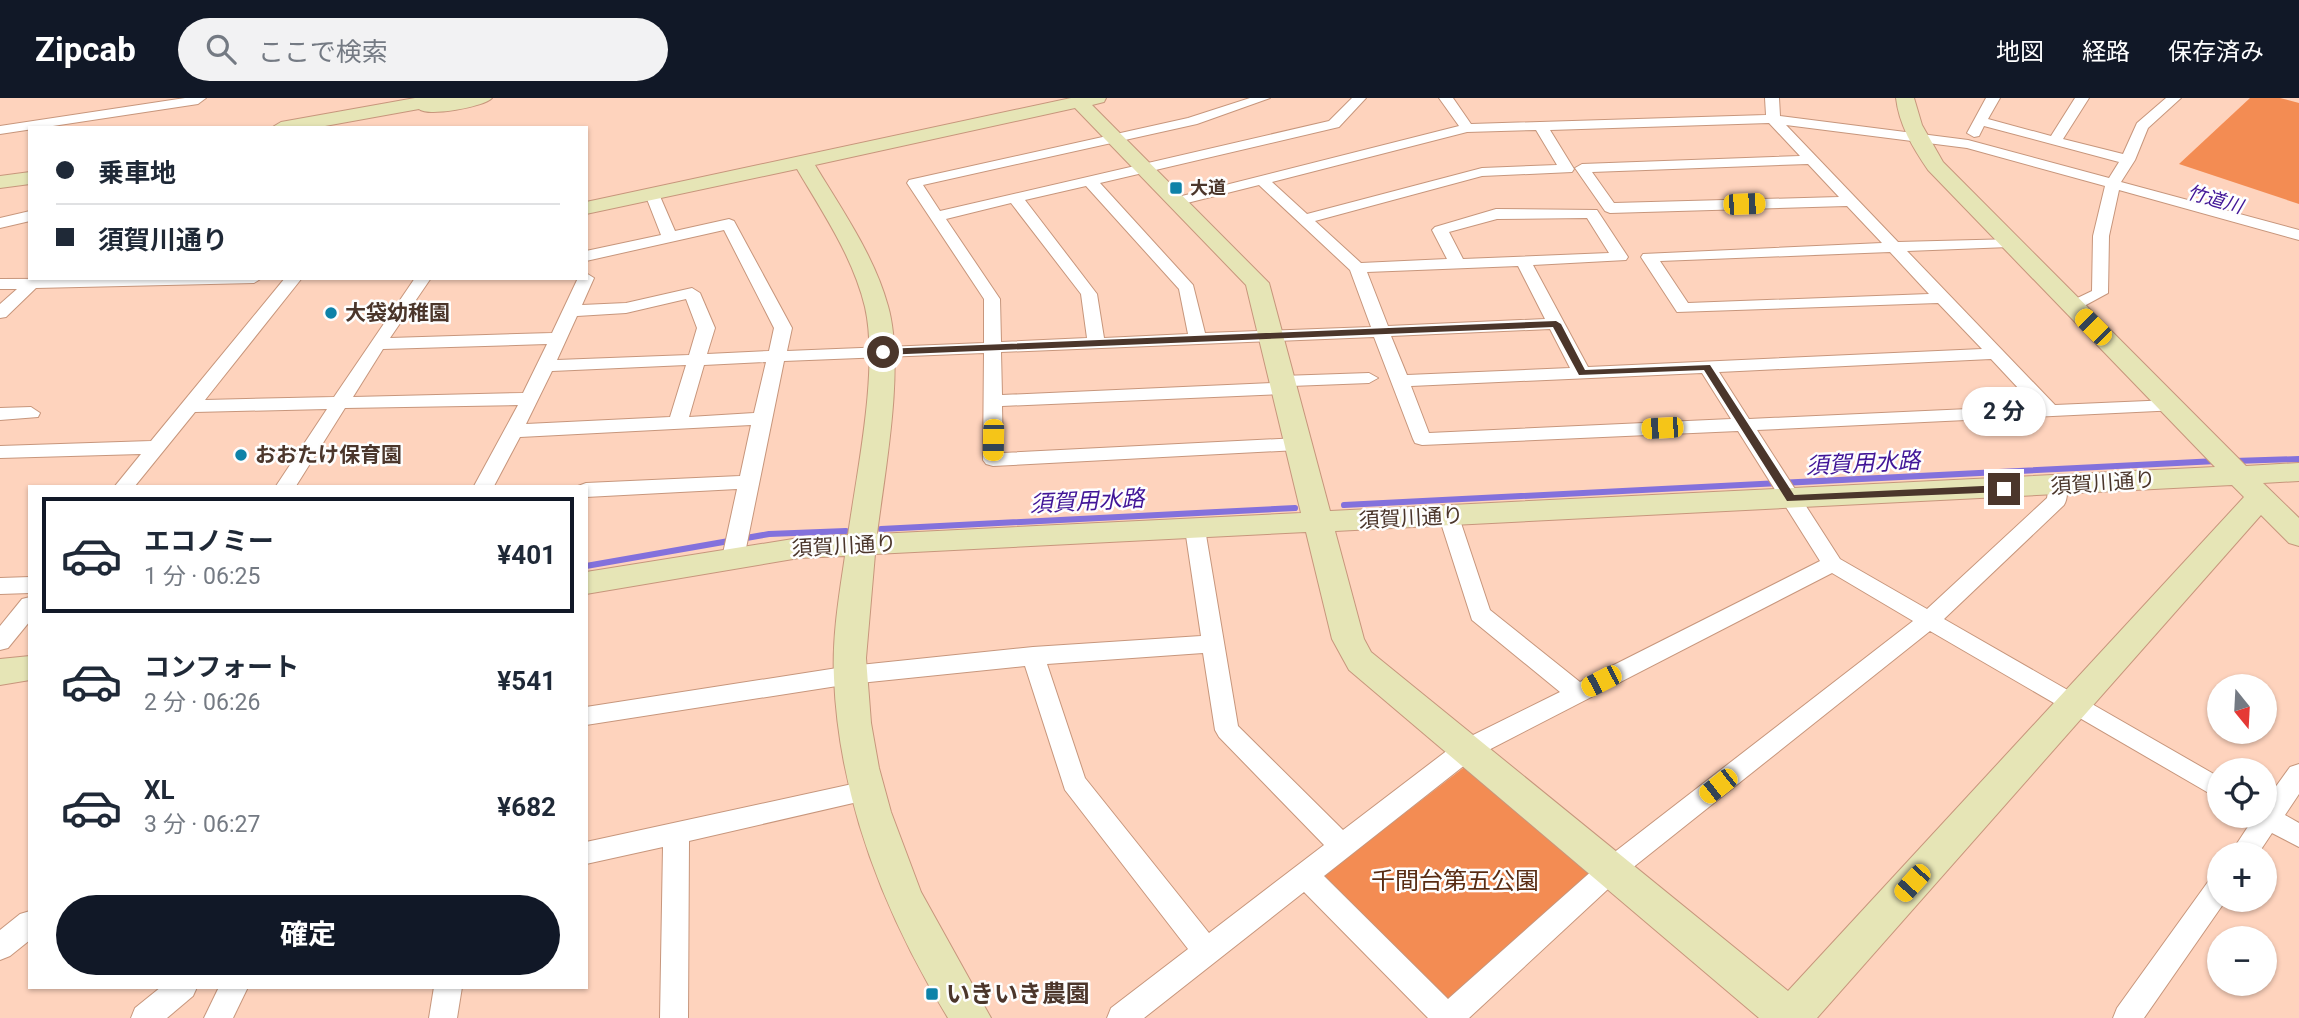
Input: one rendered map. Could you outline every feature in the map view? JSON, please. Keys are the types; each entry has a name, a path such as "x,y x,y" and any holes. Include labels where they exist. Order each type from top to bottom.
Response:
{"street":[{"path":"0,130 199,98"},
{"path":"323,98 325,126"},
{"path":"325,126 446,98"},
{"path":"325,126 483,98"},
{"path":"1263,98 1192,121 914,183 992,299 993,460 1298,444"},
{"path":"938,216 1334,124 1359,98"},
{"path":"1446,98 1467,128"},
{"path":"1772,98 1773,119 2050,411"},
{"path":"1905,98 1906,110 1917,137 1935,166 2299,536"},
{"path":"1968,145 1993,98"},
{"path":"2055,141 2082,98"},
{"path":"2073,307 2100,292 2101,236 2113,183 2128,160 2142,126 2174,98"},
{"path":"588,208 1088,100 1115,138 1253,277 1320,523 1348,639 1360,661 1790,1018 2073,705 2249,486"},
{"path":"1179,201 1467,128 1773,119 1968,145 2299,235"},
{"path":"1980,121 2128,160"},
{"path":"1304,219 1482,172 1567,169 1541,127"},
{"path":"1813,160 1582,168 1610,208 1850,201"},
{"path":"803,162 865,272 879,317 883,352 853,618 850,675 866,791 881,844 904,901 971,1018"},
{"path":"0,175 28,170"},
{"path":"0,182 28,178"},
{"path":"1262,180 1357,268 1422,439 2171,406"},
{"path":"1090,181 1187,288 1198,339"},
{"path":"652,194 670,238"},
{"path":"1015,198 1089,294 1096,343"},
{"path":"1357,268 1620,257 1592,212 1496,214 1440,230 1457,262"},
{"path":"0,223 28,216"},
{"path":"592,255 729,224 783,328 761,419 733,558"},
{"path":"1942,298 1683,308 1649,257 2008,242"},
{"path":"1523,261 1582,373"},
{"path":"0,284 180,280"},
{"path":"126,485 292,280"},
{"path":"287,485 422,280"},
{"path":"485,485 530,399 585,280"},
{"path":"0,313 32,284"},
{"path":"570,311 626,308 692,293 706,328 678,423"},
{"path":"545,366 1556,324"},
{"path":"378,344 558,338"},
{"path":"1400,381 1995,354"},
{"path":"1707,367 1833,564 2207,782"},
{"path":"994,401 1369,378"},
{"path":"190,406 530,399"},
{"path":"0,414 31,413"},
{"path":"513,430 761,419"},
{"path":"0,452 158,447"},
{"name":"須賀川通り","path":"588,583 788,549 2057,486 2249,486 2299,472"},
{"path":"588,490 748,482"},
{"path":"1306,876 1448,1018 1612,869 1929,620 2057,500 2057,486"},
{"path":"1449,517 1480,614 1577,692"},
{"path":"1195,529 1211,644 1227,730 1342,846"},
{"path":"1121,1018 1466,750 1833,564"},
{"path":"0,586 28,585"},
{"path":"0,642 28,607"},
{"path":"588,716 850,675 1033,656 1211,644"},
{"path":"1033,656 1074,783 1207,952"},
{"path":"0,672 28,668"},
{"path":"2277,803 2299,774"},
{"path":"588,852 866,791"},
{"path":"2277,823 2299,836"},
{"path":"674,1018 676,834"},
{"path":"2127,1018 2207,904"},
{"path":"0,947 28,925"},
{"path":"145,1018 181,989"},
{"path":"218,1018 233,989"},
{"path":"443,1018 448,989"}],"green space":[{"path":"2250,98 2280,98 2299,103 2299,204 2179,164"},
{"name":"千間台第五公園","path":"1467,765 1594,870 1444,1004 1318,880"}],"waterway":[{"name":"須賀用水路","path":"2234,461 2299,459"},
{"name":"須賀用水路","path":"1344,505 2217,461"},
{"name":"須賀用水路","path":"881,529 1295,508"},
{"name":"須賀用水路","path":"588,566 769,534 846,531"}],"place":[{"name":"大道","path":"1176,188"},
{"name":"大袋幼稚園","path":"331,313"},
{"name":"おおたけ保育園","path":"241,455"},
{"name":"いきいき農園","path":"932,994"}],"route":[{"path":"883,352 1556,324 1582,373 1707,367 1791,499 2004,489"}],"water label":[{"name":"竹道川","path":"2215,199"}]}
